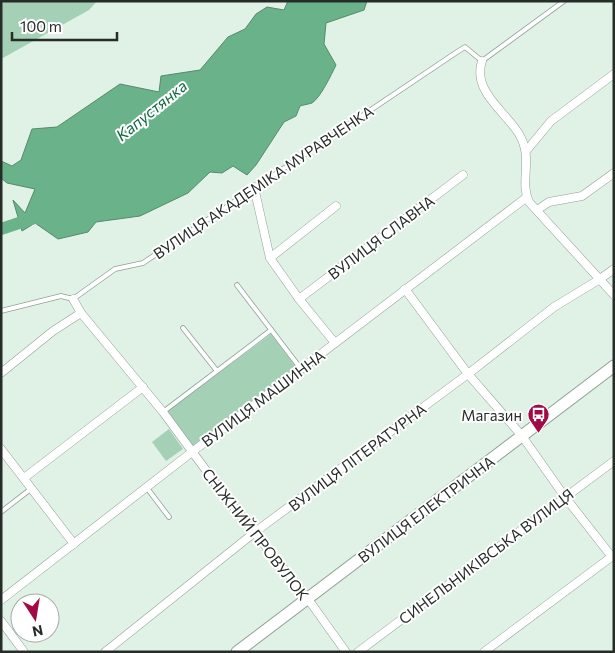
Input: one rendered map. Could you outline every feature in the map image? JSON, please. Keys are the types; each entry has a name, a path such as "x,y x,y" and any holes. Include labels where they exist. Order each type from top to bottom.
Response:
{"street":[{"path":"482,61 480,78 484,89 519,134 527,150 527,197 529,202 614,294"},
{"path":"527,150 551,121 614,74"},
{"path":"537,210 549,202 582,196 614,173"},
{"name":"ВУЛИЦЯ СЛАВНА","path":"299,298 464,175"},
{"path":"254,187 270,258 335,343"},
{"name":"ВУЛИЦЯ МАШИННА","path":"1,600 527,197"},
{"path":"270,258 336,206"},
{"name":"ВУЛИЦЯ ЛІТЕРАТУРНА","path":"105,652 255,532 468,374 554,307 614,269"},
{"path":"405,289 468,374 522,436 565,497 613,556 484,652"},
{"name":"СНІЖНИЙ ПРОВУЛОК","path":"72,299 81,313 163,412 192,452 308,599 346,652"},
{"path":"1,373 53,331 81,313"},
{"name":"ВУЛИЦЯ ЕЛЕКТРИЧНА","path":"238,652 614,366"},
{"path":"24,478 143,387"},
{"path":"1,449 74,544"},
{"name":"СИНЕЛЬНИКІВСЬКА ВУЛИЦЯ","path":"358,652 614,461"},
{"path":"1,621 24,652"}],"lane":[{"path":"482,61 564,1"},
{"name":"ВУЛИЦЯ АКАДЕМІКА МУРАВЧЕНКА","path":"72,299 115,269 143,263 156,256 254,187 461,49 465,47 482,61"},
{"path":"237,285 301,369"},
{"path":"1,311 61,296 72,299"},
{"path":"183,328 217,371"},
{"path":"163,412 271,330"},
{"path":"1,512 32,488"},
{"path":"147,488 169,517"}],"shaded area":[{"path":"1,1 97,1 89,10 1,59"},
{"path":"271,334 296,367 193,446 167,411"},
{"path":"169,429 183,449 166,461 152,442"}],"water":[{"path":"288,1 367,1 364,10 326,23 324,44 336,65 329,80 312,103 300,106 296,116 284,122 256,165 247,175 233,166 222,173 210,172 188,193 140,216 96,222 88,232 58,239 35,223 22,231 13,200 25,213 35,189 7,183 1,178 1,161 12,166 21,160 32,129 57,127 120,84 159,92 161,76 200,70 228,37 245,29 256,14 267,7 284,10"}],"waterway":[{"name":"Капустянка","path":"1,229 34,218"}],"place":[{"name":"Магазин","path":"538,434"}]}
